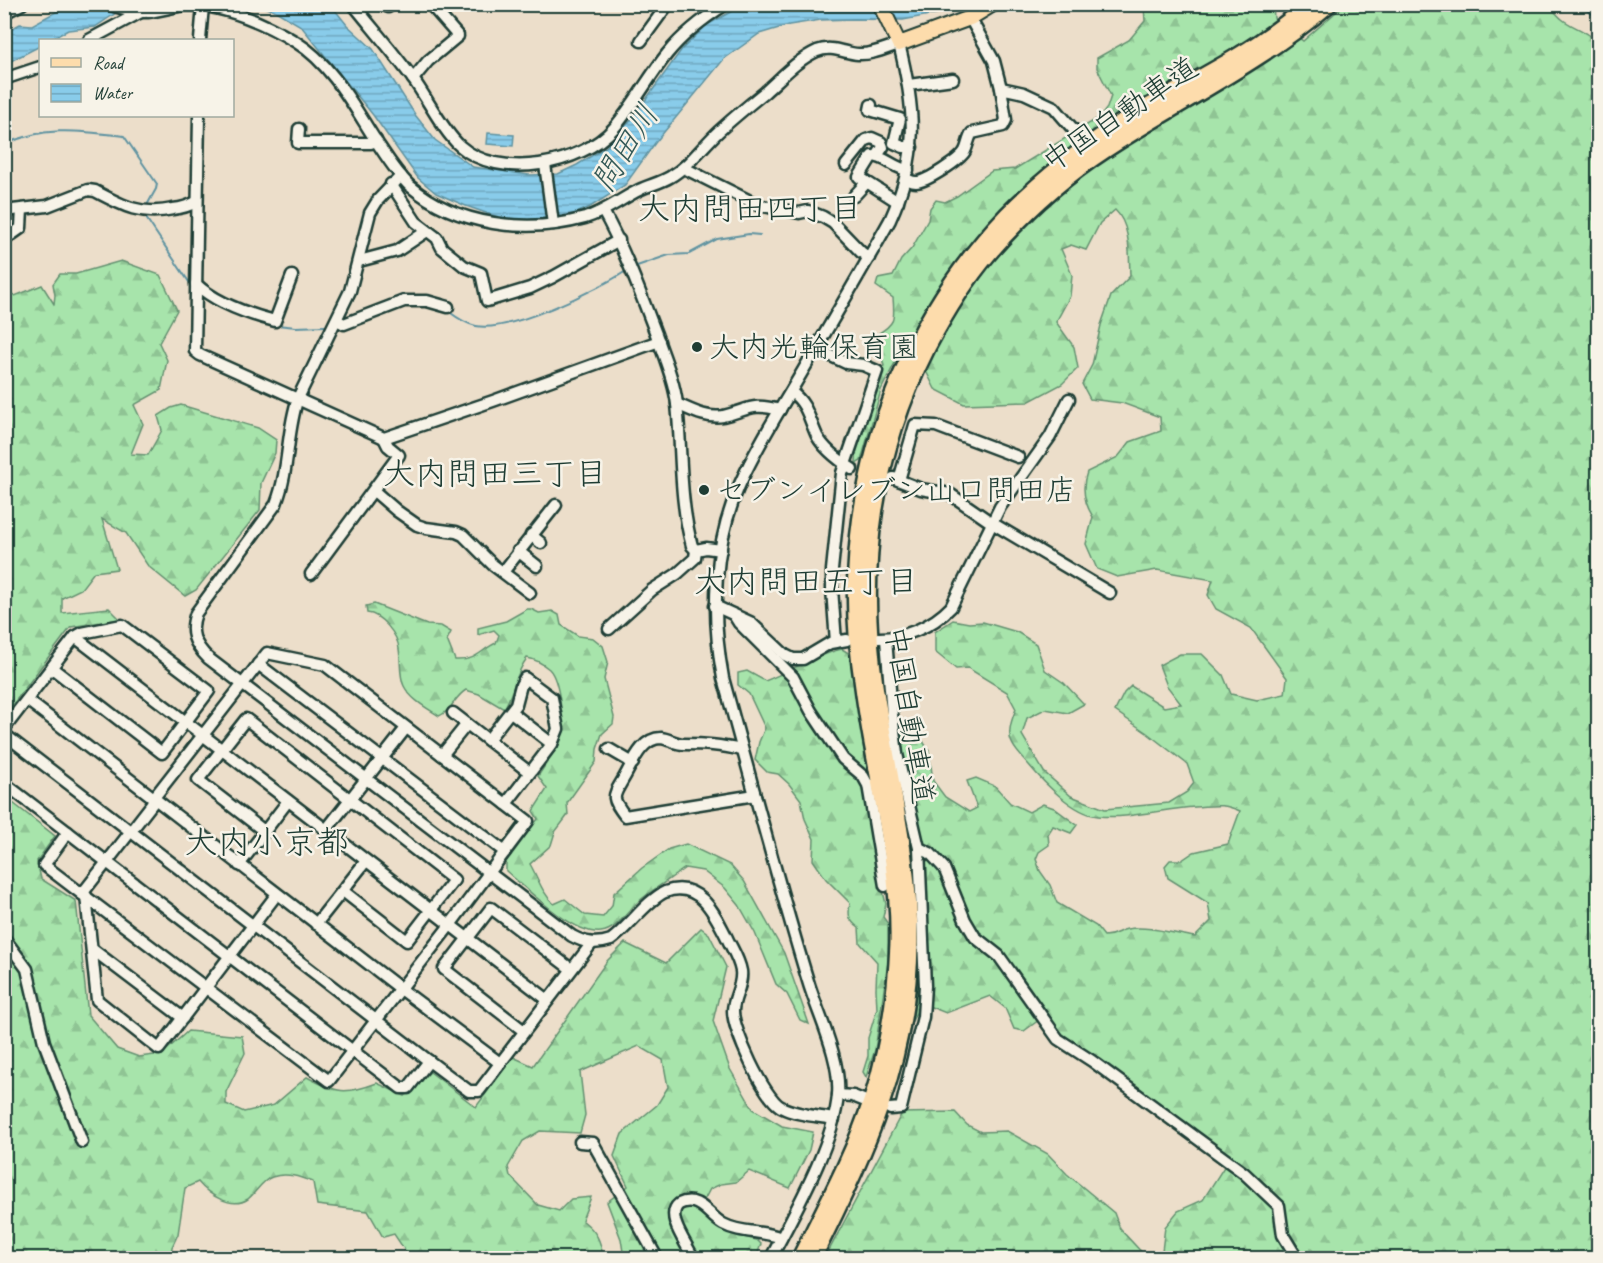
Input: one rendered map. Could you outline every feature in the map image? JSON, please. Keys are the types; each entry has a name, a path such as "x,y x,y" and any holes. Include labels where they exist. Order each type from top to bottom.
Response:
{"highway":[{"name":"中国自動車道","path":"800,1258 842,1172 872,1097 891,1017 896,978 898,938 896,892 890,837 863,689 855,602 855,570 861,510 869,471 892,395 917,343 950,285 999,225 1037,187 1065,162 1101,136 1239,55 1310,4"},
{"name":"中国自動車道","path":"813,1258 857,1168 880,1110 894,1063 908,980 910,942 908,891 902,835 875,688 869,642 867,600 867,570 873,512 880,474 903,401 937,329 960,291 986,257 1037,204 1073,172 1101,152 1270,48 1329,4"}],"main road":[{"path":"880,4 899,44 970,18 993,4"}],"street":[{"path":"4,13 22,4"},
{"path":"107,4 139,12"},
{"path":"353,4 413,79 460,147 485,160 502,164 545,164 579,154 601,141 625,114 668,52 691,29 726,4"},
{"path":"386,4 388,7 392,4"},
{"path":"413,79 428,61 458,36 430,4"},
{"path":"641,40 668,4"},
{"path":"92,39 139,12 187,5 203,6 242,16 284,35 317,59 344,91 408,184 455,212 474,219 523,226 584,218 603,211 639,190 671,177 684,168 718,131 795,66 818,51 828,48 869,54 899,44 912,105 912,147 907,175 898,202 869,258 790,392 738,489 721,550 715,606 721,668 808,982 835,1065 838,1095 834,1119 823,1150 771,1258"},
{"path":"200,39 203,6"},
{"path":"898,202 892,196 859,177 872,156 877,156 917,182 930,177 958,159 965,150 972,133 1003,126 1006,120 994,61 970,18"},
{"path":"4,79 39,67"},
{"path":"909,85 952,79"},
{"path":"1001,88 1024,93 1054,107 1073,129"},
{"path":"870,111 900,118 894,143 903,147 912,147"},
{"path":"199,117 195,351 384,438 388,446 399,455 311,574"},
{"path":"299,129 298,144 371,143 376,140"},
{"path":"846,165 866,140 872,138 881,142 883,147 877,156"},
{"path":"545,164 552,224"},
{"path":"684,168 758,205 799,213 808,211 823,217 833,223 869,258"},
{"path":"401,176 391,184 370,213 354,281 298,398 294,410 283,488 276,504 196,613 192,625 195,642 200,650 242,683 572,936 591,943 602,943 618,935 663,893 686,890 702,898 711,908 740,966 741,983 734,1004 734,1021 739,1038 766,1093 775,1104 784,1109 834,1119"},
{"path":"854,196 866,183"},
{"path":"391,184 416,222 437,238 445,250 464,266 481,273 488,301 537,284 619,240"},
{"path":"4,211 54,204 88,190 95,190 118,204 144,212 163,212 196,202"},
{"path":"4,240 21,228 22,209"},
{"path":"603,211 631,268 668,365 677,404 680,476 689,537 696,550"},
{"path":"358,261 397,251 427,231"},
{"path":"196,288 239,309 274,321 292,276"},
{"path":"337,320 344,324 404,301 427,301 448,307"},
{"path":"384,438 450,417 658,341"},
{"path":"715,606 750,622 785,655 793,659 803,658 830,643 842,641 832,589 832,570 848,467 877,371 863,365 846,363 816,348"},
{"path":"790,392 804,404 823,444 848,467"},
{"path":"890,1110 901,1108 923,1017 925,986 919,848 897,753 881,638 910,633 942,616 951,608 1000,507 1050,437 1069,399"},
{"path":"677,404 702,415 714,416 723,416 751,406 780,410"},
{"path":"1018,457 936,426 915,425 896,479 921,489 950,494 992,523 1110,593"},
{"path":"374,491 417,525 463,535 493,566 530,593"},
{"path":"503,572 531,535 551,519 556,505"},
{"path":"531,535 541,543"},
{"path":"696,550 706,548 721,550"},
{"path":"609,629 652,590 673,577 695,558 696,550"},
{"path":"518,551 537,566"},
{"path":"734,615 739,623 793,677 811,711 843,759 862,776 868,785 885,886"},
{"path":"4,729 75,637 82,633 122,626 209,691 162,753 52,668"},
{"path":"75,637 548,1000"},
{"path":"68,832 44,865 84,895 207,987 329,1081 528,820 325,665 267,653 202,734 84,895 97,1000 159,1049 207,987 254,926 277,894"},
{"path":"258,664 505,852"},
{"path":"488,740 516,704 525,678 552,698 558,729 552,744 506,804"},
{"path":"27,700 153,799 500,1063"},
{"path":"511,712 552,744"},
{"path":"453,713 529,772"},
{"path":"264,831 198,780 246,719 454,880 407,941 343,891"},
{"path":"442,755 467,724"},
{"path":"326,830 406,728"},
{"path":"4,735 469,1091 479,1091 591,943"},
{"path":"742,750 714,744 680,745 660,738 650,740 643,746 614,795 614,802 625,816 755,795"},
{"path":"609,749 633,763"},
{"path":"4,783 401,1088 408,1088 429,1060"},
{"path":"239,865 288,801"},
{"path":"919,848 930,853 944,868 964,920 975,937 999,956 1058,1039 1092,1061 1244,1173 1279,1206 1282,1235 1297,1258"},
{"path":"316,924 366,861"},
{"path":"524,1030 444,969 490,908 571,969"},
{"path":"4,938 27,969 44,1042 82,1142"},
{"path":"92,949 183,1018"},
{"path":"838,1095 853,1096 863,1100"},
{"path":"580,1142 594,1143 657,1258"},
{"path":"693,1258 674,1221 677,1206 683,1202 692,1202 701,1206 722,1224 781,1238"}],"green space":[{"path":"1144,5 1273,5 1274,18 1303,41 1344,5 1548,5 1562,19 1592,37 1598,46 1598,1258 1152,1258 1162,1251 1165,1227 1178,1211 1203,1200 1229,1159 1114,1070 1067,1039 1051,1021 1039,1020 1024,1031 1014,1029 1005,1008 990,996 946,1013 921,1003 911,1023 918,985 912,837 916,821 899,738 904,730 918,733 929,751 933,781 945,797 969,812 977,808 967,781 976,778 995,786 1010,803 1029,812 1043,804 1054,808 1077,825 1071,833 1053,826 1048,834 1049,845 1039,852 1036,859 1057,903 1096,926 1104,936 1127,929 1144,928 1195,937 1211,921 1208,903 1168,878 1165,866 1170,860 1182,860 1194,852 1228,844 1240,811 1223,806 1212,806 1110,817 1079,810 1051,789 1013,745 1010,739 1010,726 1016,709 1007,692 968,668 956,669 935,652 935,632 953,620 969,623 983,622 1017,632 1036,644 1045,670 1064,683 1084,704 1068,713 1045,709 1027,718 1022,735 1044,772 1071,796 1105,809 1169,803 1187,792 1194,783 1187,764 1115,711 1124,693 1131,686 1164,707 1181,704 1167,686 1159,665 1180,654 1202,654 1223,675 1231,694 1257,700 1285,694 1287,678 1251,628 1216,609 1208,595 1213,580 1157,570 1117,577 1097,569 1086,544 1093,517 1085,496 1084,484 1087,472 1118,457 1130,442 1161,431 1160,417 1122,403 1090,399 1082,384 1092,365 1101,325 1111,296 1130,276 1127,232 1115,210 1100,223 1086,250 1071,245 1061,249 1072,275 1070,296 1056,322 1074,347 1078,368 1062,384 1028,402 964,404 935,389 927,373 898,357 881,390 861,461 856,464 857,436 871,394 884,366 876,335 887,328 894,316 893,298 876,286 878,279 893,276 928,220 930,208 936,200 945,202 957,196 992,171 1015,169 1100,117 1107,108 1111,96 1097,68 1097,58 1129,40 1145,21"},
{"path":"121,261 160,275 177,310 159,343 167,360 161,390 134,405 143,424 131,454 148,455 162,430 158,416 181,405 258,428 276,440 275,453 261,483 260,510 196,590 185,596 148,566 126,533 102,519 117,569 94,572 81,589 62,598 62,613 109,608 120,619 71,627 5,715 5,288 15,296 42,285 54,304 53,284 60,274 76,274"},
{"path":"374,604 427,625 441,626 451,632 447,640 455,660 473,657 496,643 499,635 494,630 478,635 478,628 506,621 527,609 539,613 552,611 559,615 561,625 578,636 593,638 603,646 608,662 604,679 614,717 613,724 602,734 596,762 567,803 568,815 555,832 551,845 530,864 543,890 554,904 565,899 585,915 603,917 612,906 614,893 642,868 669,849 686,844 730,865 744,881 784,953 809,1024 800,1020 787,994 776,984 755,933 739,905 725,888 703,871 685,868 642,898 617,925 601,932 590,931 564,919 506,871 506,862 538,819 533,811 547,789 538,776 560,743 562,727 560,704 553,675 542,664 527,658 504,709 479,694 466,690 447,711 439,716 415,700 404,686 396,638 383,621 367,613 366,606"},
{"path":"842,649 850,654 865,757 875,800 880,879 886,904 883,917 888,924 888,962 875,1050 866,1077 863,1072 868,1056 868,1038 877,1009 877,962 860,943 859,928 850,917 850,903 826,879 813,860 814,839 805,819 801,800 778,774 767,772 755,760 765,728 749,694 738,685 738,673 747,671 765,681 822,655"},
{"path":"4,796 55,836 37,861 41,879 76,901 88,1015 117,1049 139,1057 162,1054 188,1031 242,1036 245,1053 226,1092 226,1104 244,1112 274,1105 307,1077 334,1089 349,1091 377,1083 405,1096 430,1072 476,1107 513,1057 533,1066 607,961 625,943 666,963 701,928 709,934 726,967 713,1021 730,1069 753,1109 782,1126 813,1132 809,1150 790,1188 749,1171 736,1182 721,1184 710,1189 702,1204 706,1214 717,1227 731,1234 757,1240 761,1244 756,1258 624,1258 621,1239 607,1202 628,1186 614,1156 622,1134 657,1105 668,1087 663,1060 639,1046 580,1072 585,1115 580,1133 540,1131 523,1141 508,1167 510,1176 538,1205 559,1211 571,1199 591,1197 582,1220 597,1236 603,1258 472,1258 472,1255 466,1253 452,1258 410,1258 394,1234 383,1237 368,1211 317,1205 313,1182 283,1175 268,1179 248,1199 234,1203 220,1199 198,1182 185,1188 178,1234 172,1247 171,1258 5,1258"},
{"path":"955,1112 967,1125 981,1132 1007,1131 1048,1154 1067,1174 1114,1213 1120,1229 1147,1258 825,1258 902,1113"}],"water":[{"path":"75,5 128,5 95,27 68,30 52,39 39,39 39,47 5,64 5,32 20,24 32,25 63,8 72,8"},
{"name":"問田川","path":"256,5 331,5 347,25 373,49 416,116 435,140 473,167 529,175 558,174 606,147 632,119 682,49 707,25 743,5 958,5 940,13 903,20 821,20 789,25 759,34 724,59 655,143 625,185 590,207 568,217 546,222 512,222 436,193 418,178 373,115 301,26 274,10"},
{"path":"488,133 514,135 513,146 487,144"}],"waterway":[{"path":"1578,4 1598,18"},
{"path":"4,145 34,134 48,132 78,131 124,136 157,184 146,207"},
{"path":"144,215 191,285"},
{"path":"634,267 669,255 689,254 717,239 749,234 760,235"},
{"path":"448,311 476,326 510,323 553,308 626,271"},
{"path":"277,325 325,326"}],"place":[{"name":"大内光輪保育園","path":"697,347"},
{"name":"セブンイレブン山口問田店","path":"704,490"}],"district":[{"name":"大内問田四丁目","path":"750,208"},
{"name":"大内問田三丁目","path":"495,473"},
{"name":"大内問田五丁目","path":"806,581"},
{"name":"大内小京都","path":"267,842"}]}
